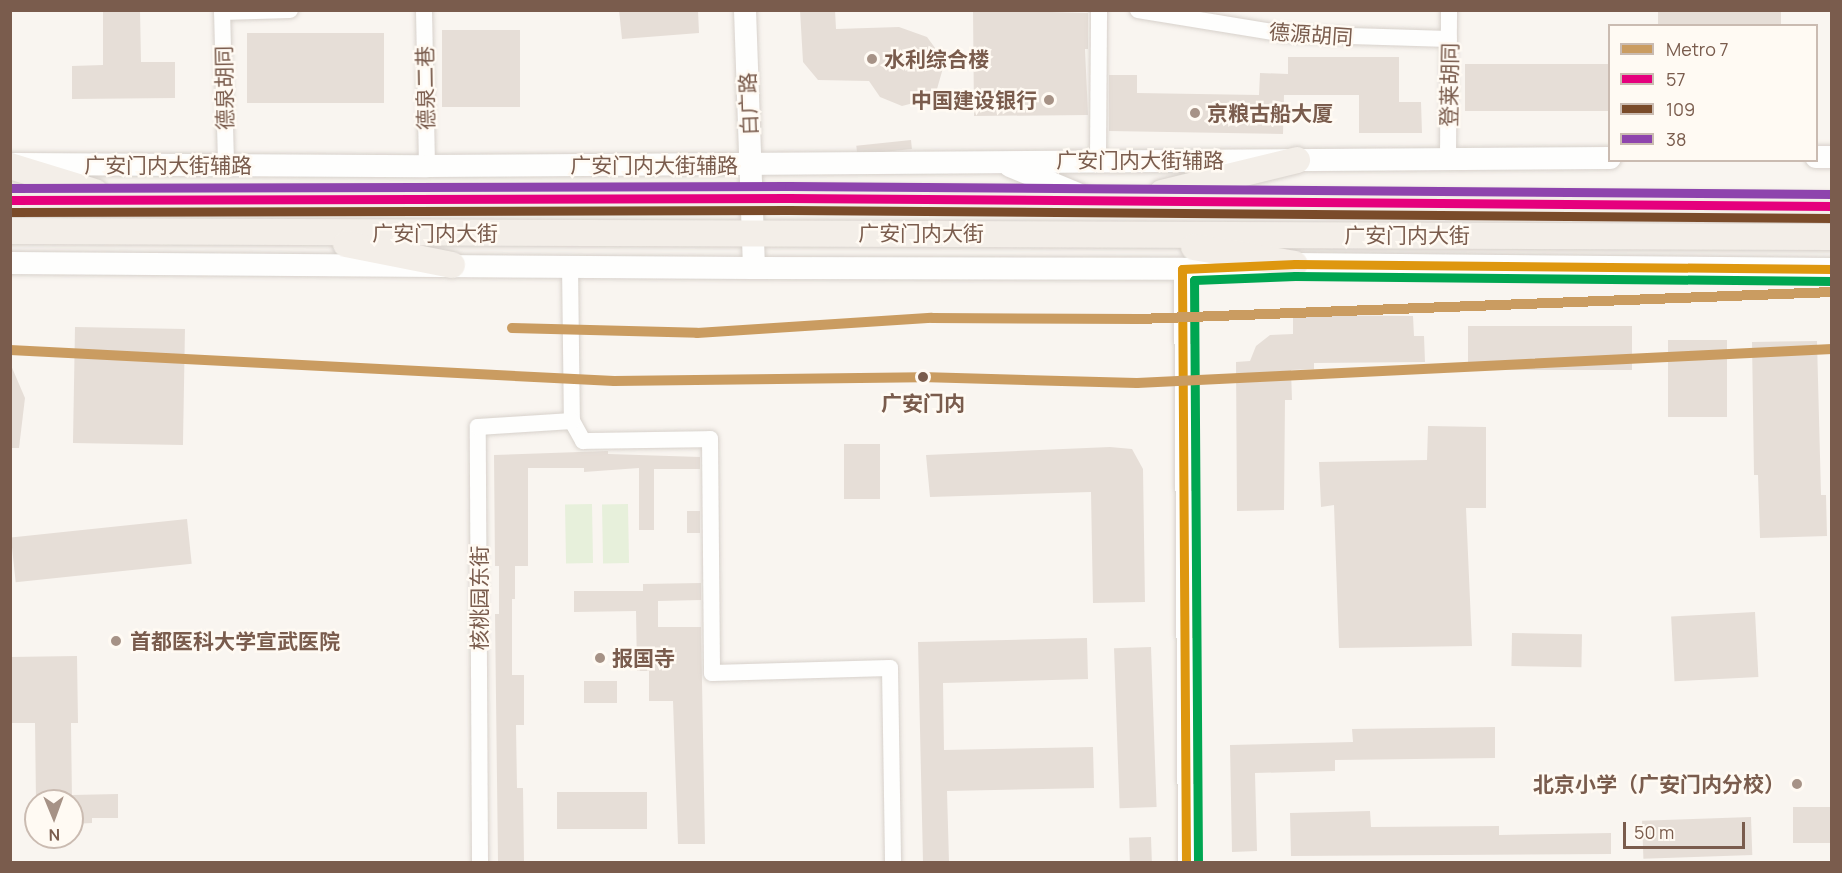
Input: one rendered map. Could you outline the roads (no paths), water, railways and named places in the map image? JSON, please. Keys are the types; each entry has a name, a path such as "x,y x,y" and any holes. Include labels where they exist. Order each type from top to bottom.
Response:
{"main road":[{"path":"1124,203 1297,160"},
{"path":"10,165 121,200"},
{"name":"广安门内大街","path":"10,200 751,198 1124,203 1832,206"},
{"name":"广安门内大街","path":"10,231 1832,237"},
{"path":"293,233 452,265"},
{"path":"1126,235 1295,264"}],"street":[{"path":"222,11 290,10"},
{"name":"德泉二巷","path":"424,10 427,166"},
{"name":"白广路","path":"745,10 754,268"},
{"path":"1098,160 1099,10"},
{"name":"德源胡同","path":"1138,10 1284,34 1449,39"},
{"name":"登莱胡同","path":"1448,159 1449,10"},
{"name":"德泉胡同","path":"222,11 226,165"},
{"path":"1297,160 1608,158"},
{"name":"广安门内大街辅路","path":"10,165 427,166 993,160 1297,160"},
{"name":"广安门内大街","path":"993,160 1097,202"},
{"path":"10,262 754,268 1182,268 1186,862"},
{"name":"广安门内大街","path":"1182,268 1295,264 1832,269"},
{"path":"570,265 572,421 583,441 710,439 712,673 890,668 893,862"},
{"name":"核桃园东街","path":"480,862 478,427 572,421"}],"metro line":[{"name":"7","path":"512,328 697,333 932,318 1139,319 1832,292"},
{"name":"7","path":"10,350 614,381 921,377 1137,383 1832,349"}],"place":[{"name":"水利综合楼","path":"872,59"},
{"name":"中国建设银行","path":"1049,100"},
{"name":"京粮古船大厦","path":"1195,113"},
{"name":"广安门内","path":"923,377"},
{"name":"首都医科大学宣武医院","path":"116,641"},
{"name":"报国寺","path":"600,658"},
{"name":"北京小学（广安门内分校）","path":"1797,784"}]}
